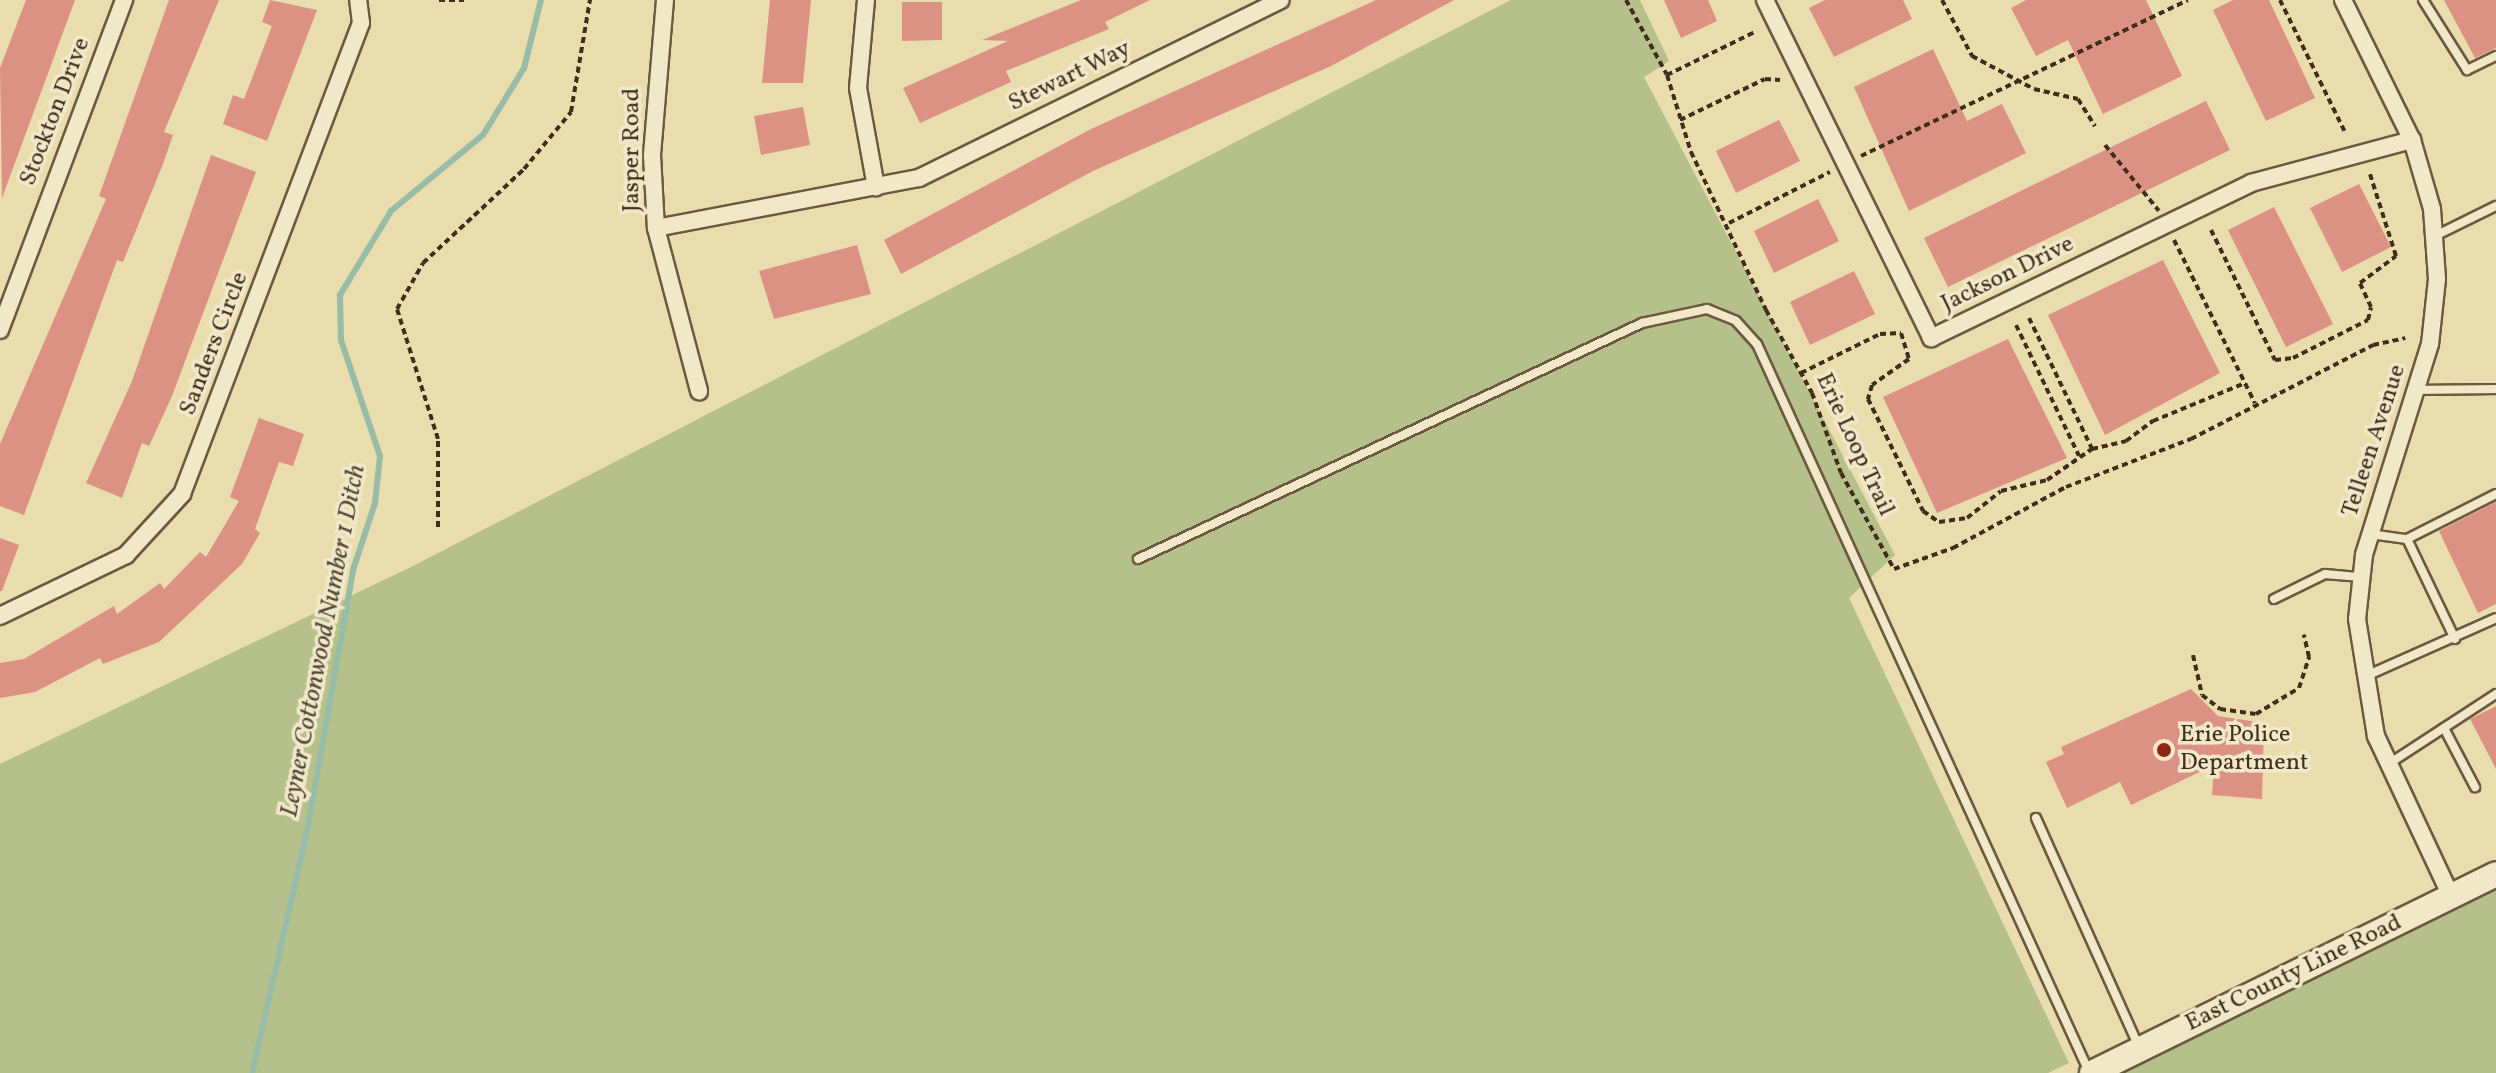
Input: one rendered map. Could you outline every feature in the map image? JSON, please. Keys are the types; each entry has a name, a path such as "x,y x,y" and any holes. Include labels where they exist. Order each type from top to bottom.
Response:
{"main road":[{"name":"East County Line Road","path":"2090,1073 2496,874"}],"street":[{"name":"Stockton Drive","path":"0,330 124,0"},
{"name":"Sanders Circle","path":"0,616 126,555 182,494 361,23 358,0"},
{"name":"Jasper Road","path":"665,0 652,155 656,228 699,391"},
{"path":"866,0 858,88 876,187"},
{"name":"Stewart Way","path":"656,228 919,178 1281,0"},
{"name":"Jackson Drive","path":"1765,0 1931,338 2251,183 2412,140"},
{"name":"Telleen Avenue","path":"2343,0 2412,140 2435,236 2430,344 2370,534 2361,577 2361,677 2387,766 2451,896"}],"lane":[{"path":"2423,0 2467,70 2496,56"},
{"path":"2435,236 2496,206"},
{"path":"1138,559 1642,323 1707,309 1736,321 1757,344 2090,1073"},
{"path":"2416,390 2496,389"},
{"path":"2370,534 2407,539 2496,494"},
{"path":"2407,539 2455,639"},
{"path":"2274,599 2325,574 2361,577"},
{"path":"2361,677 2455,639 2496,618"},
{"path":"2387,766 2496,694"},
{"path":"2444,728 2475,787"},
{"path":"2036,818 2141,1049"}],"path":[{"path":"439,0 464,0"},
{"path":"438,527 438,439 397,309 423,263 524,169 571,112 590,0"},
{"name":"Erie Loop Trail","path":"1626,0 1667,75 1679,120 1801,373 1841,473 1894,569 1953,548 2066,487 2191,439 2255,403 2373,345 2405,338"},
{"path":"1942,0 1966,50 2022,82 2078,99 2095,126"},
{"path":"1859,158 2022,82 2097,38 2188,0"},
{"path":"2280,0 2345,132"},
{"path":"1667,75 1757,31"},
{"path":"1679,120 1765,79 1780,80"},
{"path":"2105,145 2159,211"},
{"path":"1729,223 1831,172"},
{"path":"2211,230 2281,362 2357,329 2371,314 2360,283 2396,256 2370,174"},
{"path":"2173,238 2255,403"},
{"path":"2029,318 2092,449"},
{"path":"2016,325 2079,456"},
{"path":"1801,373 1880,334 1901,333 1905,367 1872,385 1868,399 1923,511 1939,522 1967,518 2001,491 2047,480 2092,449 2126,441 2153,421 2245,383"},
{"path":"2193,655 2202,695 2220,709 2256,714 2299,688 2309,657 2304,635"}],"green space":[{"path":"1511,0 1640,0 1669,61 1644,77 1895,555 1849,598 2069,1063 2048,1073 0,1073 0,764 411,567"},
{"path":"2496,877 2496,1073 2116,1073"}],"building":[{"path":"26,0 75,0 2,198 0,68"},
{"path":"169,0 219,0 164,132 173,135 163,164 123,262 117,260 24,515 0,506 0,444 106,199 99,196"},
{"path":"270,0 317,10 267,141 223,124 233,95 244,99 272,26 262,22"},
{"path":"770,0 811,0 803,83 762,83"},
{"path":"1081,0 1150,0 1105,22 1109,29 1006,71 1011,82 920,123 903,88 1008,41 982,40"},
{"path":"1376,0 1454,0 1331,66 1093,171 901,274 884,240 1091,129"},
{"path":"1664,0 1708,0 1717,21 1681,38"},
{"path":"1825,0 1903,0 1912,19 1834,57 1809,8"},
{"path":"2026,0 2146,0 2182,76 2103,114 2068,40 2036,56 2011,8"},
{"path":"2233,0 2269,0 2315,98 2266,121 2213,10"},
{"path":"2444,0 2496,0 2496,48 2475,58"},
{"path":"902,2 942,2 942,40 902,41"},
{"path":"1933,49 1967,121 2002,104 2026,153 1909,211 1854,87"},
{"path":"2206,101 2230,150 1948,287 1924,238"},
{"path":"803,107 810,145 761,155 754,116"},
{"path":"1779,120 1800,161 1736,193 1716,151"},
{"path":"211,155 256,172 172,396 149,446 142,443 122,498 86,483 132,381"},
{"path":"2359,184 2391,247 2342,272 2310,208"},
{"path":"1818,199 1839,241 1774,273 1754,231"},
{"path":"2274,207 2333,324 2286,347 2228,230"},
{"path":"857,245 871,294 774,319 759,271"},
{"path":"2163,260 2220,373 2105,435 2048,315"},
{"path":"1854,271 1875,314 1810,345 1790,302"},
{"path":"2008,339 2067,458 1937,513 1883,397"},
{"path":"259,418 304,434 293,466 279,462 255,529 260,533 242,564 159,642 103,664 100,658 35,692 0,698 0,663 24,659 114,606 117,614 160,583 164,589 200,552 206,557 239,501 230,497"},
{"path":"2496,502 2496,604 2478,613 2439,531"},
{"path":"0,538 19,545 2,591 0,591"},
{"name":"Erie Police Department","path":"2191,689 2218,716 2264,723 2262,799 2212,795 2214,765 2131,805 2120,782 2067,808 2046,762 2064,754 2061,747"},
{"path":"2496,706 2496,769 2470,719"}],"waterway":[{"name":"Leyner Cottonwood Number 1 Ditch","path":"252,1073 308,826 353,570 375,503 380,456 341,340 340,295 391,211 483,135 524,68 541,0"}],"place":[{"name":"Erie Police Department","path":"2164,750"}]}
